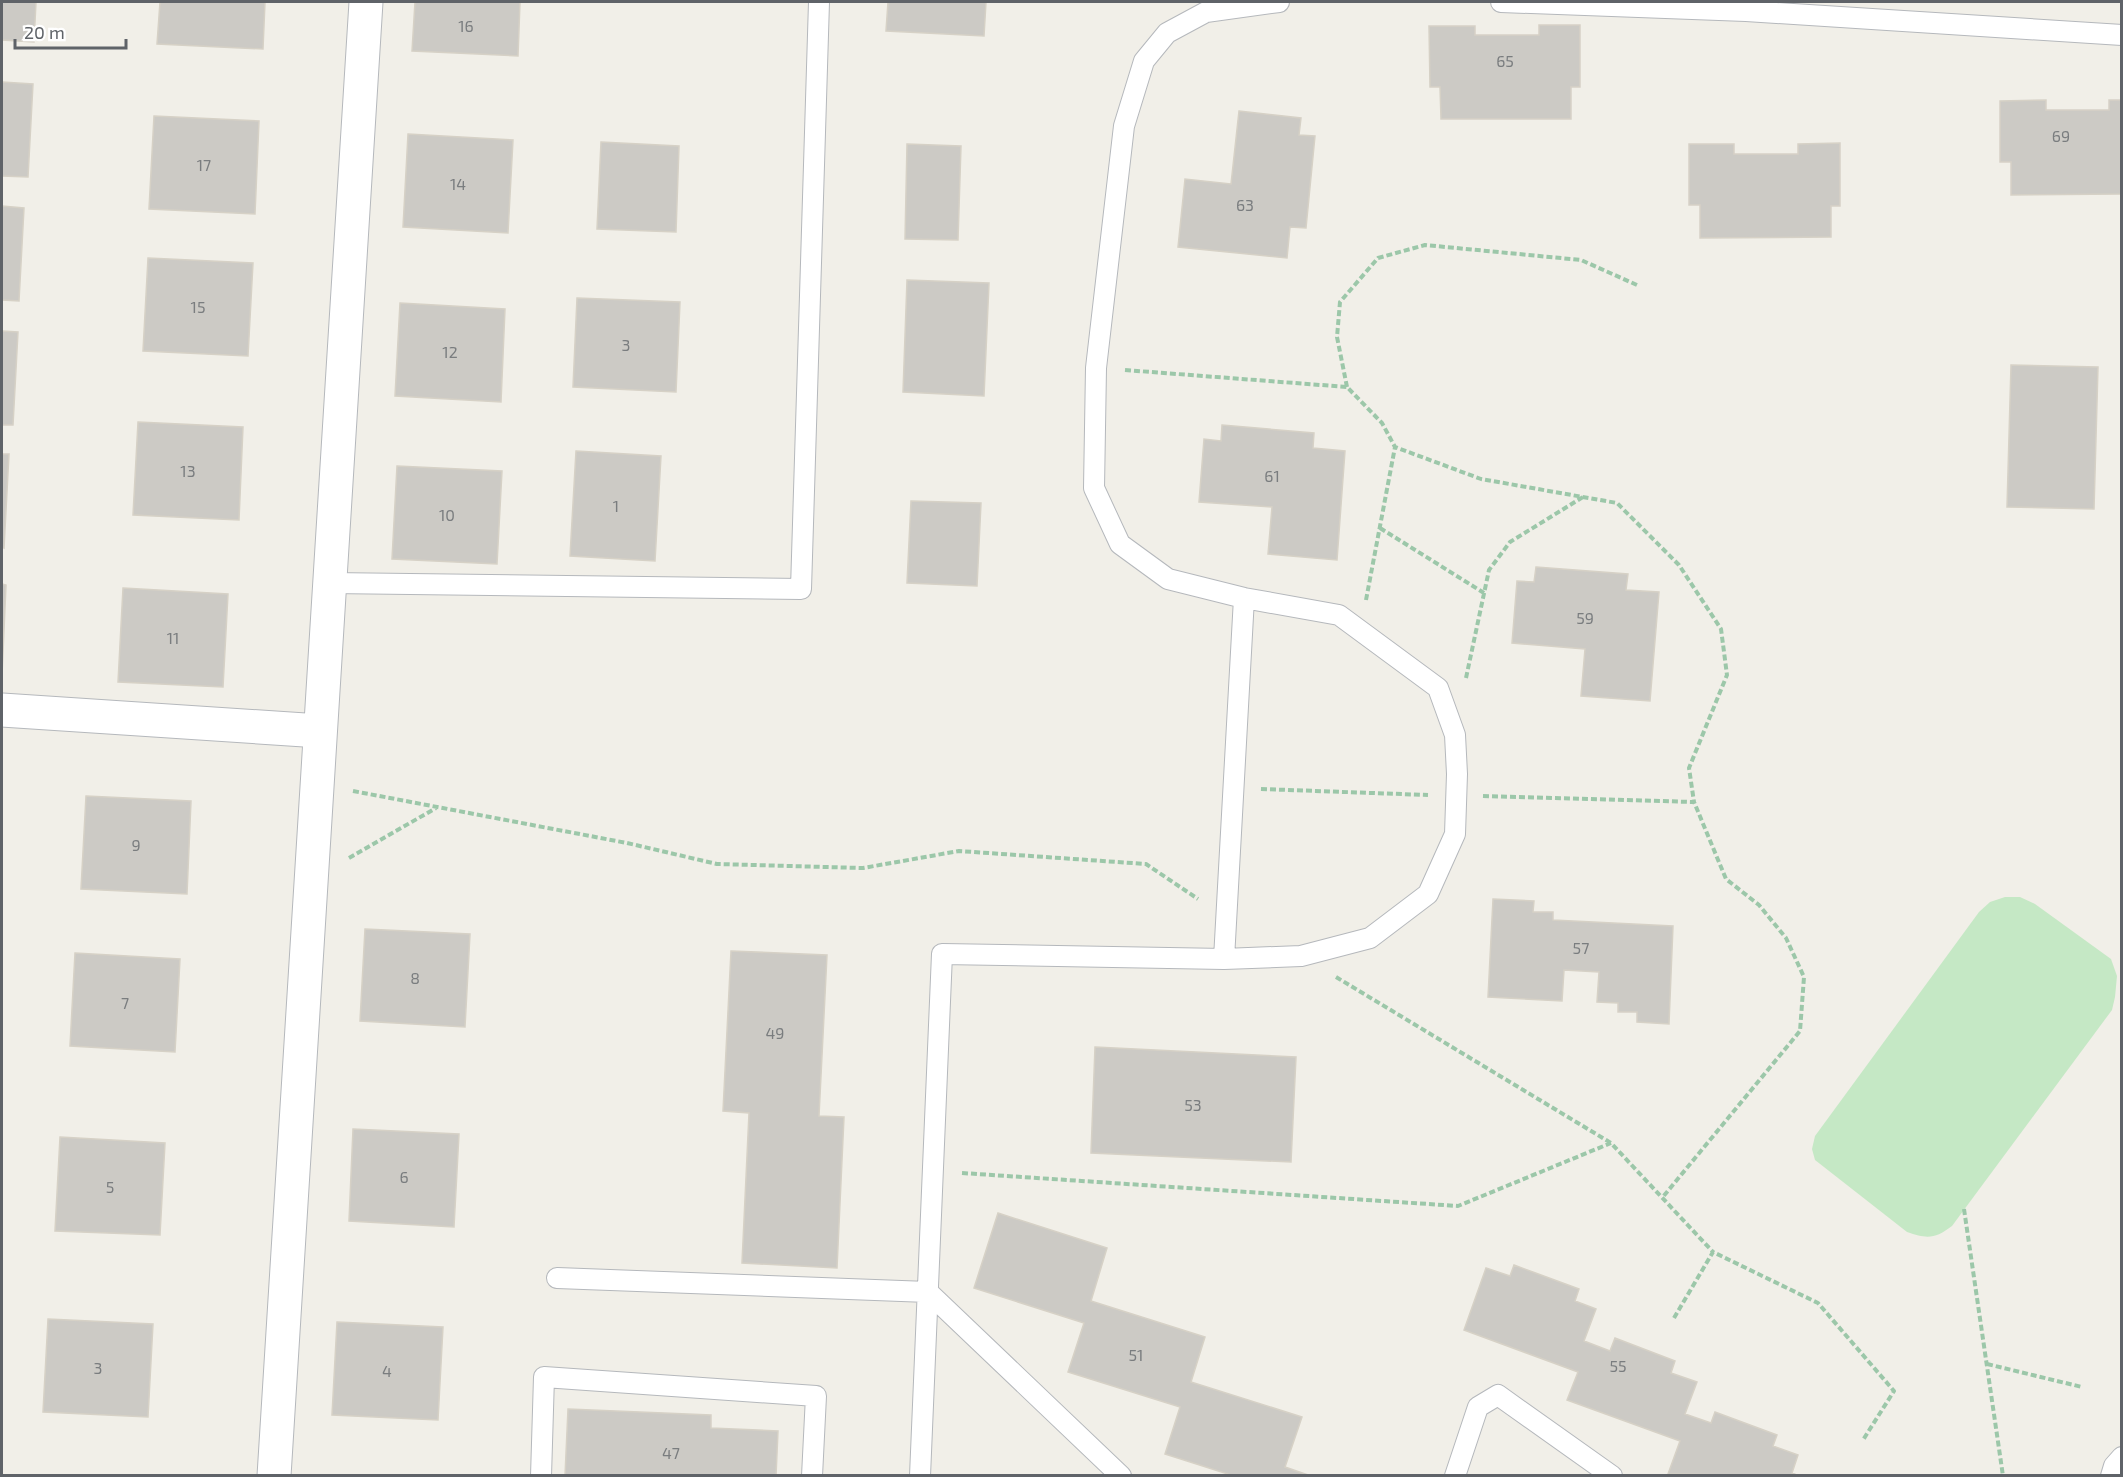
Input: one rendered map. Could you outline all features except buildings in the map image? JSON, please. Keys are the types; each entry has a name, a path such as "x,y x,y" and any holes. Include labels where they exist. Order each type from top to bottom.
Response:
{"street":[{"path":"274,1476 366,2"},
{"path":"2,710 321,730"}],"lane":[{"path":"330,583 801,589 819,2"},
{"path":"920,1476 942,954 1224,959 1301,956 1370,938 1428,894 1455,834 1455,735 1437,688 1339,615 1244,598 1168,579 1120,544 1094,488 1096,368 1124,126 1144,61 1167,33 1206,12 1279,2"},
{"path":"1501,2 1746,11 2121,35"},
{"path":"1224,959 1244,598"},
{"path":"557,1278 928,1292 1121,1476"},
{"path":"541,1476 544,1377 816,1395 812,1476"},
{"path":"1455,1476 1478,1407 1498,1395 1612,1476"},
{"path":"2111,1476 2114,1466 2121,1457"}],"path":[{"path":"1360,631 1395,447 1382,423 1347,387 1337,337 1340,302 1378,258 1425,245 1581,260 1637,285"},
{"path":"1096,368 1347,387"},
{"path":"1395,447 1480,479 1617,504 1679,565 1721,629 1727,675 1689,768 1694,802 1726,879 1759,905 1786,938 1804,977 1800,1031 1662,1198"},
{"path":"1466,681 1489,570 1510,542 1583,497"},
{"path":"1380,528 1484,593"},
{"path":"317,784 627,843 717,864 863,868 960,852 1146,864 1226,918"},
{"path":"1234,788 1694,802"},
{"path":"311,879 438,807"},
{"path":"1301,956 1611,1143 1713,1252 1818,1303 1894,1391 1863,1440"},
{"path":"933,1171 1458,1206 1611,1143"},
{"path":"1964,1209 2003,1476"},
{"path":"1674,1318 1713,1252"},
{"path":"1987,1364 2082,1387"}],"green space":[{"path":"2005,897 2020,897 2035,904 2111,959 2117,976 2112,1010 1952,1226 1936,1235 1926,1237 1914,1234 1907,1232 1815,1160 1812,1149 1815,1136 1979,912 1990,902"}]}
